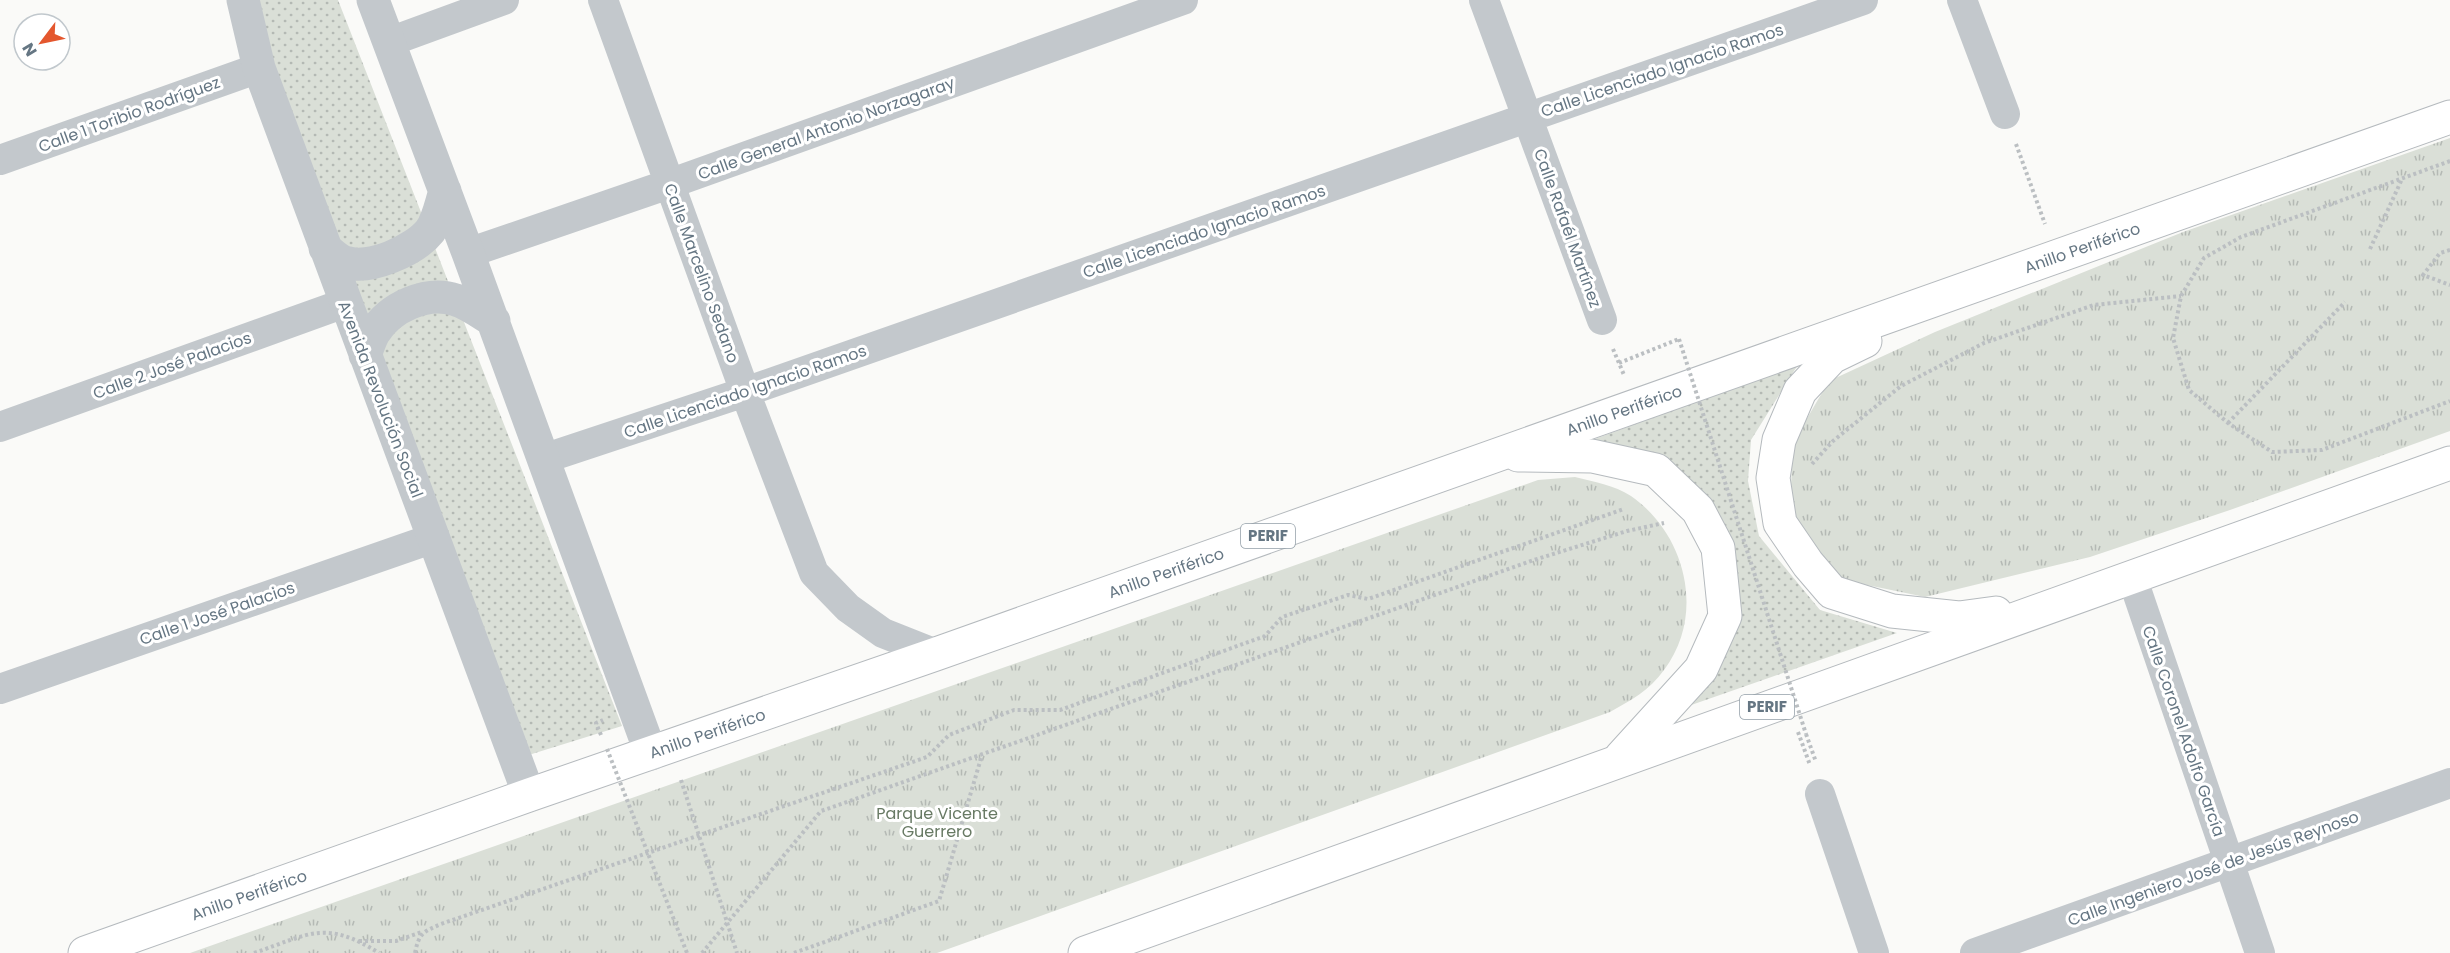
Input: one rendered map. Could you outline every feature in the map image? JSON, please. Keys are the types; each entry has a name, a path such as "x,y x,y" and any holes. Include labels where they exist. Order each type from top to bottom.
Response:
{"main road":[{"name":"Anillo Periférico","path":"84,953 936,654 2450,117"},
{"path":"1965,289 1832,357 1800,391 1779,440 1774,484 1780,523 1808,564 1832,592 1892,611 1959,618 2051,606"},
{"path":"1496,455 1592,456 1656,471 1698,510 1718,548 1725,616 1701,669 1618,760"},
{"name":"PERIF","path":"1085,953 2450,463"}],"street":[{"name":"Avenida Revolución Social","path":"243,0 259,69 529,795"},
{"path":"373,0 494,321 543,459 661,751"},
{"path":"389,42 504,0"},
{"name":"Calle Marcelino Sedano","path":"603,0 745,392 814,573 848,608 883,633 936,654"},
{"name":"Calle General Antonio Norzagaray","path":"468,253 669,184 1183,0"},
{"name":"Calle Rafaél Martínez","path":"1484,0 1602,320"},
{"name":"Calle Licenciado Ignacio Ramos","path":"543,459 745,392 1863,0"},
{"path":"1962,0 2005,114"},
{"name":"Calle 1 Toribio Rodríguez","path":"0,160 259,69"},
{"path":"325,248 345,262 371,263 389,258 414,246 431,230 445,191"},
{"path":"365,355 374,333 392,314 417,300 437,296 458,300 494,321"},
{"name":"Calle 2 José Palacios","path":"0,427 345,303"},
{"name":"Calle 1 José Palacios","path":"0,689 434,538"},
{"name":"Calle Coronel Adolfo García","path":"2132,577 2260,953"},
{"path":"1816,783 1874,953"},
{"name":"Calle Ingeniero José de Jesús Reynoso","path":"1975,953 2450,783"},
{"path":"1848,953 1863,920"}],"path":[{"path":"2005,114 2056,256"},
{"path":"2450,161 2241,237 2204,258 2181,296 2173,338 2189,390 2228,423 2272,452 2322,450 2450,401"},
{"path":"2370,249 2403,179"},
{"path":"2450,250 2439,253 2423,275 2450,285"},
{"path":"702,953 821,811 1533,560 1627,531 1661,525 1774,484 1808,468 1833,441 1901,386 1984,343 2094,305 2181,296"},
{"path":"2228,423 2345,302"},
{"path":"1619,363 1679,339 1819,770 1816,783"},
{"path":"358,941 396,941 927,757 949,735 1014,710 1060,710 1265,636 1282,617 1348,595 1368,599 1624,509"},
{"path":"1786,700 1816,783"},
{"path":"607,749 687,953"},
{"path":"661,751 737,953"},
{"path":"794,953 939,901 982,754"},
{"path":"415,953 418,938 427,930"},
{"path":"254,953 316,932 329,931 345,934 379,953"}],"green space":[{"path":"247,0 338,0 622,726 519,758"},
{"path":"2450,138 2450,431 2230,510 2090,557 1925,597 1838,579 1790,510 1793,442 1829,381 1935,332 2183,232"},
{"path":"1799,363 1751,440 1748,481 1759,536 1820,610 1897,633 1677,710 1730,611 1674,468 1579,445"},
{"name":"Parque Vicente Guerrero","path":"1575,477 1604,484 1631,496 1650,512 1665,531 1677,553 1684,577 1687,601 1684,625 1677,648 1664,670 1639,694 1610,712 937,953 190,953 1538,480"}]}
